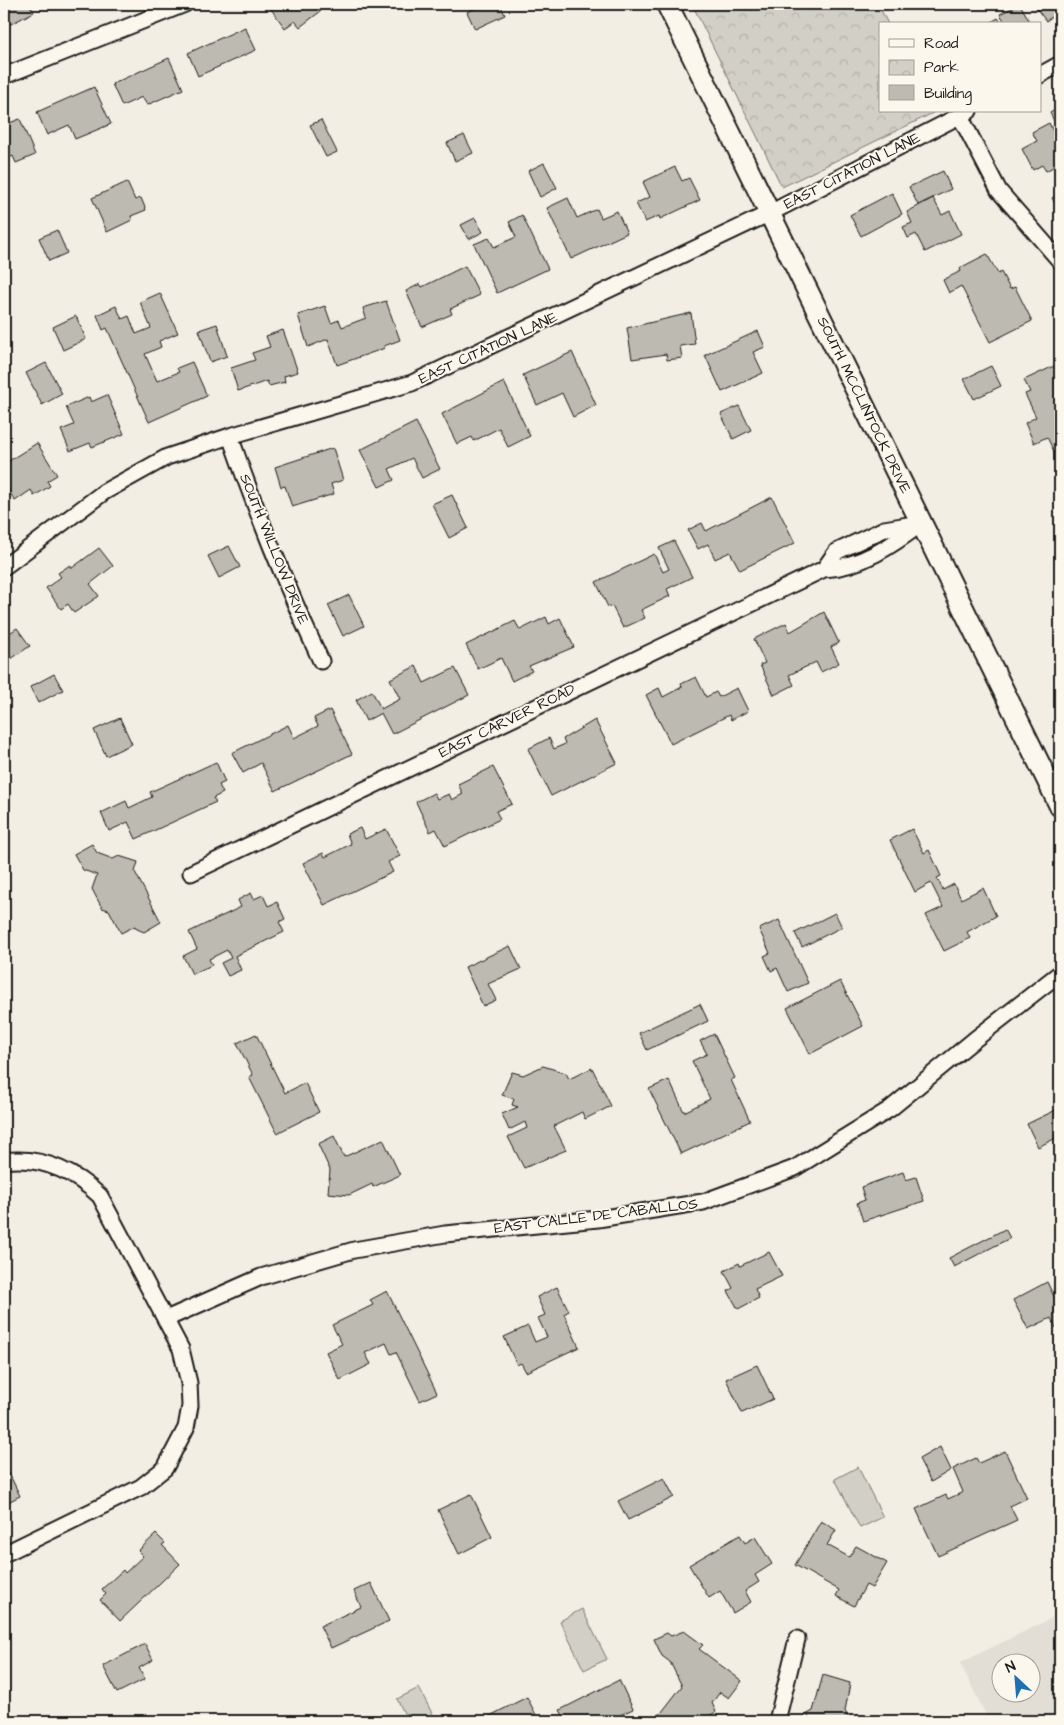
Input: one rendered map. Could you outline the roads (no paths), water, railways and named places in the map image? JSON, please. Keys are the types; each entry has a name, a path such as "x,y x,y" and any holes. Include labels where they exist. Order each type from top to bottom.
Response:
{"main road":[{"name":"SOUTH MCCLINTOCK DRIVE","path":"667,4 1060,806"}],"street":[{"path":"4,76 185,4"},
{"path":"1042,74 1060,64"},
{"path":"965,114 999,192 1060,261"},
{"name":"EAST CITATION LANE","path":"4,567 104,492 167,457 230,436 412,383 770,213 965,114"},
{"name":"SOUTH WILLOW DRIVE","path":"230,436 275,561 321,661"},
{"name":"EAST CARVER ROAD","path":"191,873 824,570 836,552 884,529 922,523"},
{"name":"EAST CALLE DE CABALLOS","path":"166,1319 261,1277 354,1250 445,1234 598,1219 703,1202 795,1168 890,1109 1060,973"},
{"path":"4,1161 36,1162 65,1170 80,1178 100,1196 166,1319 182,1356 189,1383 190,1406 186,1428 165,1468 141,1487 4,1554"},
{"path":"778,1721 797,1639"}]}
